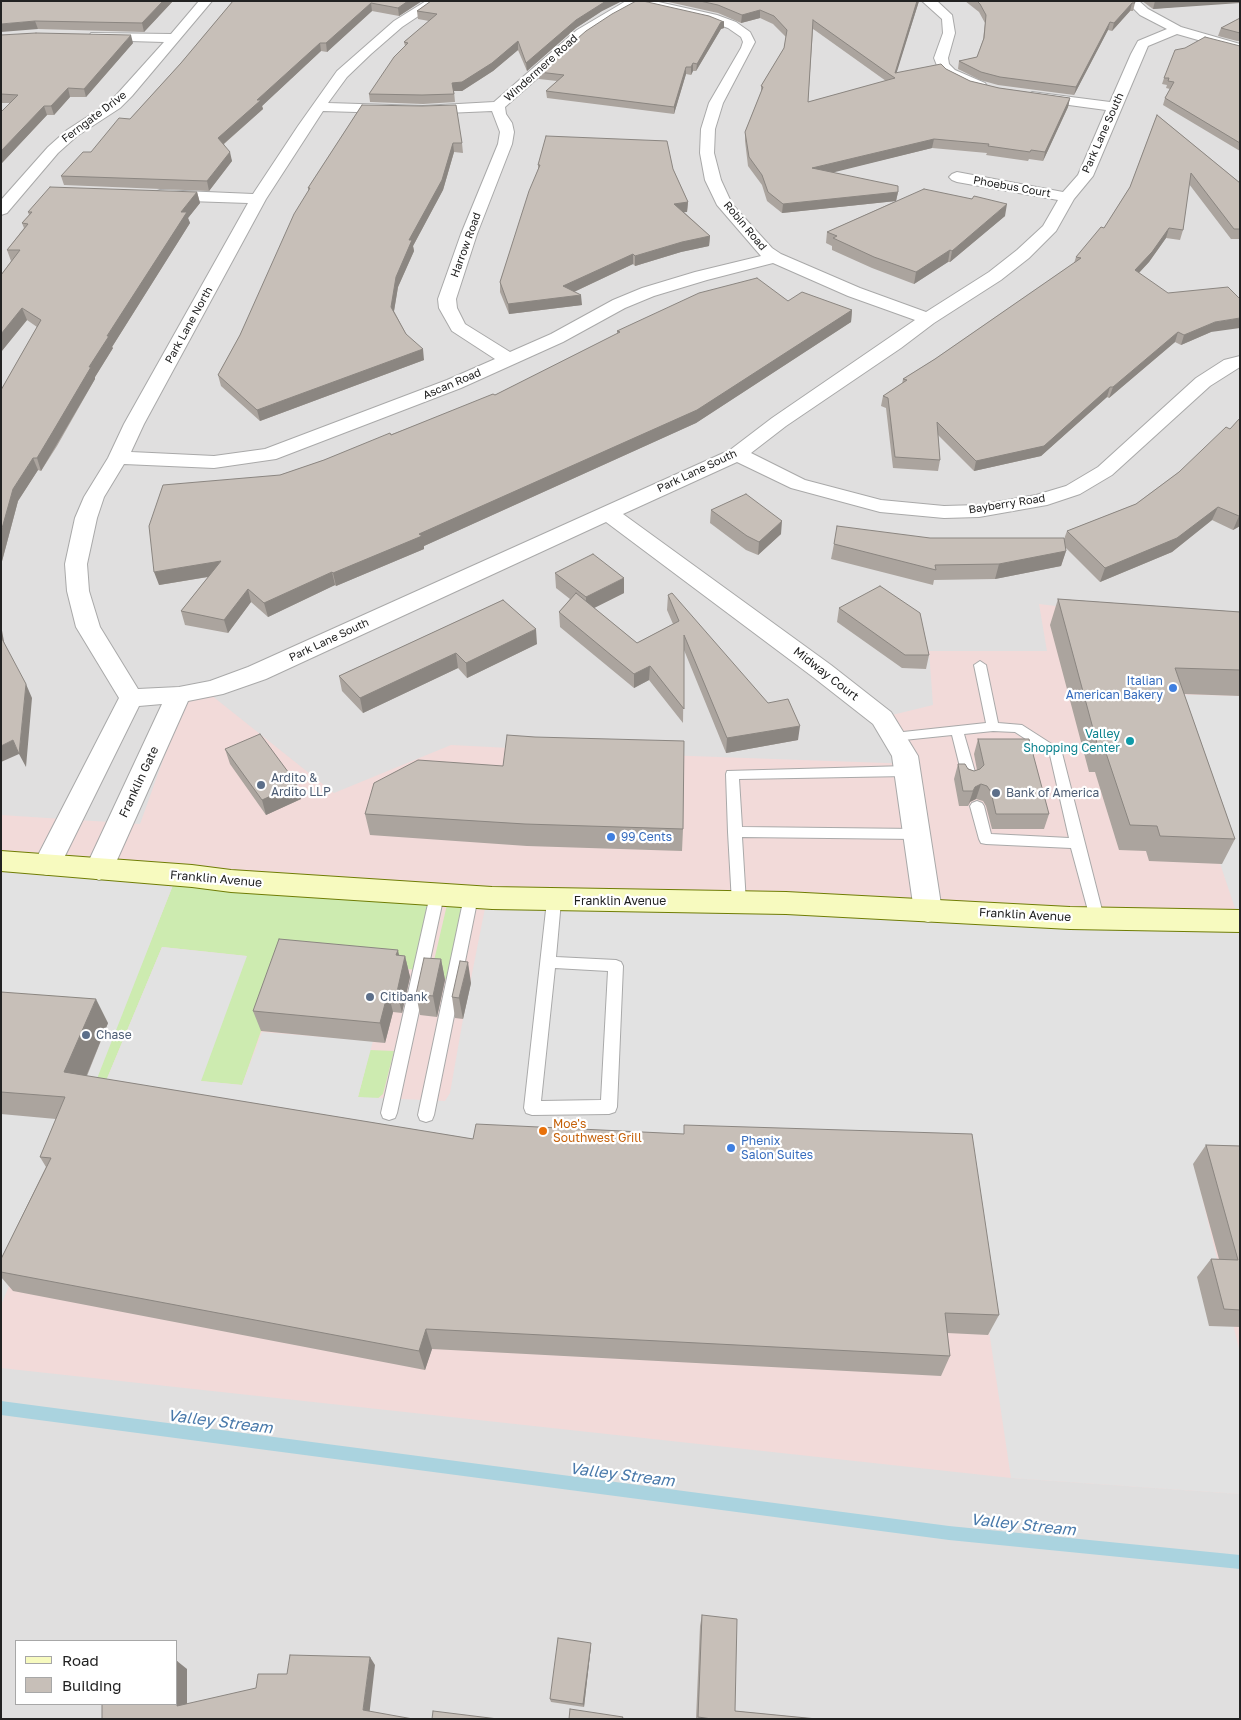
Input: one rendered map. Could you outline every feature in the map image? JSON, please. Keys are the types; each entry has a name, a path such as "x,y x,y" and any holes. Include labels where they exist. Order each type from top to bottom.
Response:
{"main road":[{"name":"Franklin Avenue","path":"1,861 99,868 230,881 554,901 739,902 1097,918 1240,920"}],"street":[{"name":"Ferngate Drive","path":"1,210 53,150 72,133 127,94 206,1"},
{"name":"Windermere Road","path":"320,107 423,110 498,106 581,33 606,16 636,1"},
{"name":"Robin Road","path":"636,1 713,18 732,25 746,34 749,42 747,48 713,112 708,129 707,153 713,180 725,205 761,246 775,258 854,292 928,319"},
{"path":"928,1 948,18 949,33 941,58 943,65 950,73 974,85 990,89"},
{"path":"1132,1 1144,12 1177,30 1240,48"},
{"name":"Park Lane North","path":"131,698 88,627 78,591 76,564 86,518 94,498 118,458 134,424 258,199 305,126 342,74 398,24 428,2"},
{"name":"Park Lane South","path":"131,698 179,695 214,688 257,673 737,454 778,422 895,344 928,319 995,276 1023,254 1050,228 1067,197 1085,176 1143,44 1177,30"},
{"path":"80,36 174,38"},
{"path":"1016,94 1115,107"},
{"name":"Harrow Road","path":"498,106 498,114 505,123 507,132 505,144 469,234 447,299 448,308 458,327 508,360"},
{"name":"Phoebus Court","path":"957,177 1067,197"},
{"path":"19,190 38,191"},
{"path":"147,194 258,199"},
{"name":"Ascan Road","path":"118,458 214,462 247,460 270,455 454,384 557,338 619,304 648,292 701,276 775,258"},
{"name":"Bayberry Road","path":"737,454 798,484 880,506 944,512 979,511 1040,501 1073,490 1105,471 1203,382 1231,364 1240,361"},
{"name":"Midway Court","path":"607,512 822,670 882,718 905,756 928,910"},
{"name":"Franklin Gate","path":"99,868 179,695"},
{"path":"47,865 131,698"}],"lane":[{"path":"980,665 992,727"},
{"path":"894,737 992,727 1018,728 1056,753 1097,918"},
{"path":"958,731 970,780"},
{"path":"739,902 732,774 907,771"},
{"path":"977,806 986,840 1077,843"},
{"path":"735,832 916,834"},
{"path":"389,1113 437,895"},
{"path":"426,1115 471,897"},
{"path":"548,962 616,966 609,1108 532,1108 554,901"}],"shaded area":[{"path":"1,1 1240,1 1240,1719 1,1719"},
{"path":"1039,604 1240,628 1240,1494 1011,1478 1,1368 1,815 140,824 184,701 211,695 334,793 451,745 607,753 913,764 888,716 933,705 929,651 1047,651"},
{"path":"1163,694 1240,696 1240,1165 1194,1164 1240,1353 1240,1494 1011,1478 963,1157 480,1147 103,1088 162,947 247,956 201,1081 242,1085 262,1032 373,1041 358,1097 445,1101 450,1093 487,898 1239,920"},
{"path":"1,860 177,875 89,1099 1,1305"}],"green space":[{"path":"177,875 437,895 420,970 286,960 242,1085 200,1081 246,956 162,947 103,1088 91,1090"},
{"path":"449,896 471,897 454,980 430,978"},
{"path":"370,1050 394,1051 383,1094 376,1100 358,1097"}],"building":[{"path":"1,1 163,1 142,23 35,21 1,24"},
{"path":"233,1 408,1 398,8 371,3 326,43 320,43 218,138 230,152 207,181 61,176 83,152 91,152 119,118 130,119 181,63"},
{"path":"431,1 606,1 576,20 526,63 518,41 492,63 462,82 452,83 454,94 369,94 394,57 408,43 404,42 437,14 417,11"},
{"path":"636,1 709,16 724,22 721,22 697,64 693,63 691,67 686,67 674,107 546,91 564,75 539,72 586,31"},
{"path":"700,1 917,1 895,73 941,64 946,69 970,81 999,88 1070,98 1045,152 1031,150 1030,152 988,146 989,144 934,139 812,168 898,186 898,192 783,204 768,192 762,175 749,157 745,132 763,87 761,86 784,48 787,30 774,16 760,10 742,15 718,5","holes":["813,20 895,78 808,102"]},
{"path":"977,1 1134,1 1135,3 1132,3 1114,23 1110,22 1076,87 1000,77 981,72 959,61 977,57 984,38 986,15"},
{"path":"1240,18 1240,33 1221,28"},
{"path":"36,33 131,35 84,89 68,88 51,106 44,106 1,151 1,112 18,95 1,94 1,35"},
{"path":"1205,37 1240,46 1240,143 1165,98 1174,82 1168,81 1169,78 1164,78 1175,50 1185,48"},
{"path":"362,105 456,105 462,143 453,143 442,180 409,240 412,240 396,277 391,307 406,334 423,349 257,410 218,375 240,335 294,214 310,188 308,188"},
{"path":"1157,115 1240,183 1240,229 1234,229 1191,173 1183,230 1169,228 1152,252 1135,270 1168,293 1228,287 1240,299 1240,318 1215,322 1184,335 1178,332 1113,387 1110,387 1044,446 976,461 937,422 940,460 895,457 888,398 883,396 907,380 903,379 1081,258 1076,257 1101,227 1104,228 1130,187"},
{"path":"546,136 667,141 673,169 688,202 674,204 710,236 635,256 633,254 563,286 581,295 508,304 500,282 529,191 540,165 538,165"},
{"path":"50,187 197,192 181,212 187,212 107,336 109,336 37,458 33,458 13,489 1,532 1,390 41,320 22,308 1,334 1,275 20,250 7,250 28,224 22,223 32,212 28,212"},
{"path":"924,189 972,199 974,196 1007,204 952,251 950,250 916,272 874,257 833,238 837,236 827,232"},
{"path":"757,278 788,301 802,292 852,310 697,410 419,534 422,536 332,572 264,603 248,589 224,620 181,611 221,561 154,572 149,526 163,485 280,475 324,460 390,433 391,435 493,394 495,395 620,332 617,331 699,293"},
{"path":"1240,418 1240,516 1218,507 1177,538 1105,568 1067,531 1136,504 1179,472 1226,427 1230,429"},
{"path":"746,494 782,521 759,542 747,536 711,510"},
{"path":"837,526 930,538 1064,538 1066,551 999,564 935,565 936,570 834,544"},
{"path":"593,554 624,578 586,597 555,573"},
{"path":"880,586 920,613 929,655 905,655 839,608"},
{"path":"576,593 637,643 679,621 668,595 672,593 768,703 788,699 800,726 727,738 684,635 684,709 650,666 634,674 559,612"},
{"name":"Valley Shopping Center","path":"1058,599 1240,612 1240,670 1175,668 1235,839 1160,836 1157,826 1130,825 1104,747 1098,747"},
{"path":"503,600 536,629 466,663 456,653 360,698 339,676"},
{"path":"1,637 26,684 19,754 13,740 1,746"},
{"path":"260,734 297,784 262,800 225,749"},
{"path":"507,735 684,741 683,829 525,824 365,814 374,783 418,760 503,766"},
{"name":"Bank of America","path":"978,739 1029,739 1049,814 996,814 991,792 987,786 981,784 975,787 973,791 963,791 958,764 965,764 968,769 974,771 984,765"},
{"path":"279,939 398,950 396,955 405,956 397,992 388,992 380,1023 253,1011"},
{"path":"424,958 441,959 433,996 416,994"},
{"path":"460,961 468,962 459,998 452,997"},
{"path":"1,992 96,999 64,1072 473,1139 476,1124 684,1134 684,1125 972,1134 999,1315 945,1313 950,1356 426,1329 419,1351 1,1272 1,1259 51,1158 40,1157 65,1097 1,1092"},
{"path":"1206,1145 1240,1146 1240,1310 1224,1309 1211,1259 1238,1260"},
{"path":"702,1615 737,1619 735,1711 817,1719 712,1719 698,1717"},
{"path":"558,1638 591,1643 583,1704 550,1699"},
{"path":"290,1655 370,1657 363,1710 413,1719 102,1719 102,1705 177,1706 256,1688 258,1674 287,1674"},
{"path":"570,1709 623,1717 622,1719 569,1719"},
{"path":"433,1711 498,1719 432,1719"}],"waterway":[{"name":"Valley Stream","path":"1,1408 949,1533 1240,1562"}],"place":[{"name":"Italian American Bakery","path":"1173,688"},
{"name":"Valley Shopping Center","path":"1130,741"},
{"name":"Ardito & Ardito LLP","path":"261,785"},
{"name":"Bank of America","path":"996,793"},
{"name":"99 Cents","path":"611,837"},
{"name":"Citibank","path":"370,997"},
{"name":"Chase","path":"86,1035"},
{"name":"Moe's Southwest Grill","path":"543,1131"},
{"name":"Phenix Salon Suites","path":"731,1148"}]}
